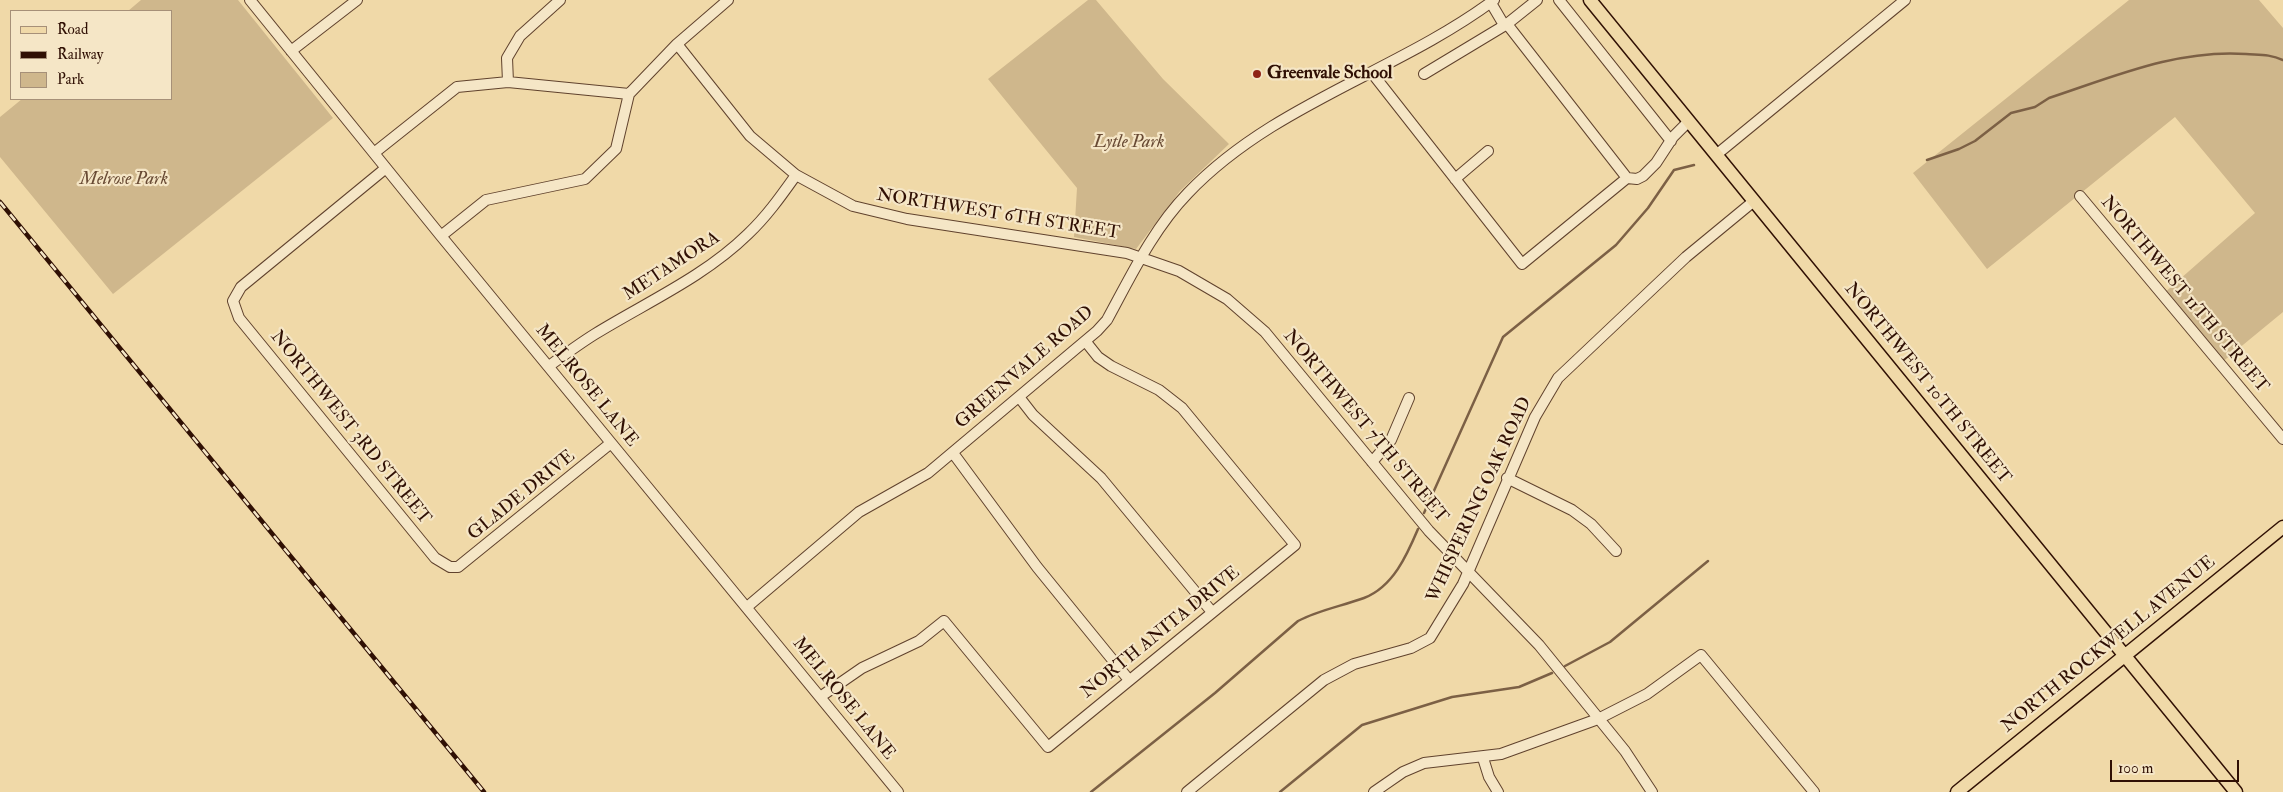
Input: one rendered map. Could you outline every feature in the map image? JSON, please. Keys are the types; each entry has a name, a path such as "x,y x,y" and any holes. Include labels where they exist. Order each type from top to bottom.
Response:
{"main road":[{"name":"NORTHWEST 10TH STREET","path":"1590,0 2236,792"},
{"name":"NORTH ROCKWELL AVENUE","path":"1957,792 2283,527"}],"street":[{"name":"MELROSE LANE","path":"250,0 441,236 898,792"},
{"path":"291,50 357,0"},
{"path":"508,82 508,58 520,36 560,0"},
{"path":"441,236 486,200 585,179 616,148 628,94 676,44 728,0"},
{"path":"1424,74 1506,24 1536,0"},
{"path":"1559,0 1671,141"},
{"path":"1716,154 1905,0"},
{"path":"1493,1 1506,24 1627,178"},
{"name":"GREENVALE ROAD","path":"747,607 858,512 928,473 1086,342 1107,320 1141,257 1186,194 1261,131 1428,44 1493,1"},
{"name":"NORTHWEST 6TH STREET","path":"676,44 750,136 796,175 853,206 907,220 1102,248 1141,257"},
{"path":"1372,73 1522,264 1627,178 1637,179 1643,176 1656,163 1671,141 1689,121"},
{"path":"374,153 457,87 508,82 628,94"},
{"path":"1454,178 1488,151"},
{"name":"NORTHWEST 3RD STREET","path":"386,168 241,287 234,301 234,308 245,326 435,558 450,567"},
{"name":"METAMORA","path":"549,366 595,334 713,263 748,235 776,204 796,175"},
{"name":"NORTHWEST 11TH STREET","path":"2080,196 2283,439"},
{"name":"WHISPERING OAK ROAD","path":"1186,792 1324,680 1354,664 1411,648 1430,638 1463,584 1507,478 1538,410 1558,378 1686,257 1754,200"},
{"name":"NORTHWEST 7TH STREET","path":"1141,257 1179,271 1204,284 1247,315 1265,332 1429,531 1510,613 1559,670 1625,751 1652,792"},
{"name":"NORTH ANITA DRIVE","path":"820,697 862,668 919,641 944,621 1048,747 1295,545 1182,408 1159,390 1111,366 1098,357 1086,342"},
{"path":"1018,397 1033,414 1087,462 1106,483 1212,612"},
{"path":"1372,462 1391,440 1409,398"},
{"name":"GLADE DRIVE","path":"450,567 458,567 470,559 611,443"},
{"path":"953,452 1037,568 1129,680"},
{"path":"1507,478 1572,510 1591,524 1616,551"},
{"path":"1374,792 1402,772 1424,763 1483,758 1524,747 1598,719 1647,694 1701,655 1814,792"},
{"path":"1483,758 1489,777 1498,792"}],"green space":[{"name":"Melrose Park","path":"141,0 238,0 333,118 113,294 0,157 0,117 21,100 172,100 172,10 129,10"},
{"name":"Lytle Park","path":"1088,0 1096,0 1163,79 1229,144 1180,191 1136,249 1074,237 1077,188 988,79"},
{"path":"2129,0 2259,0 2283,28 2283,312 2221,363 2163,294 2255,213 2175,117 1987,269 1913,173"}],"waterway":[{"path":"1927,160 1959,149 1975,141 2011,113 2035,107 2049,98 2146,66 2170,60 2220,54 2264,55 2283,60"},
{"path":"1424,513 1503,337 1616,245 1648,208 1674,170 1694,165"},
{"path":"1091,792 1215,693 1298,621 1322,611 1364,598 1383,586 1398,569 1418,529"},
{"path":"1565,666 1610,642 1708,561"},
{"path":"1280,792 1362,725 1452,697 1519,687 1552,673"}],"railway":[{"path":"0,202 484,792"}],"place":[{"name":"Greenvale School","path":"1257,74"}]}
